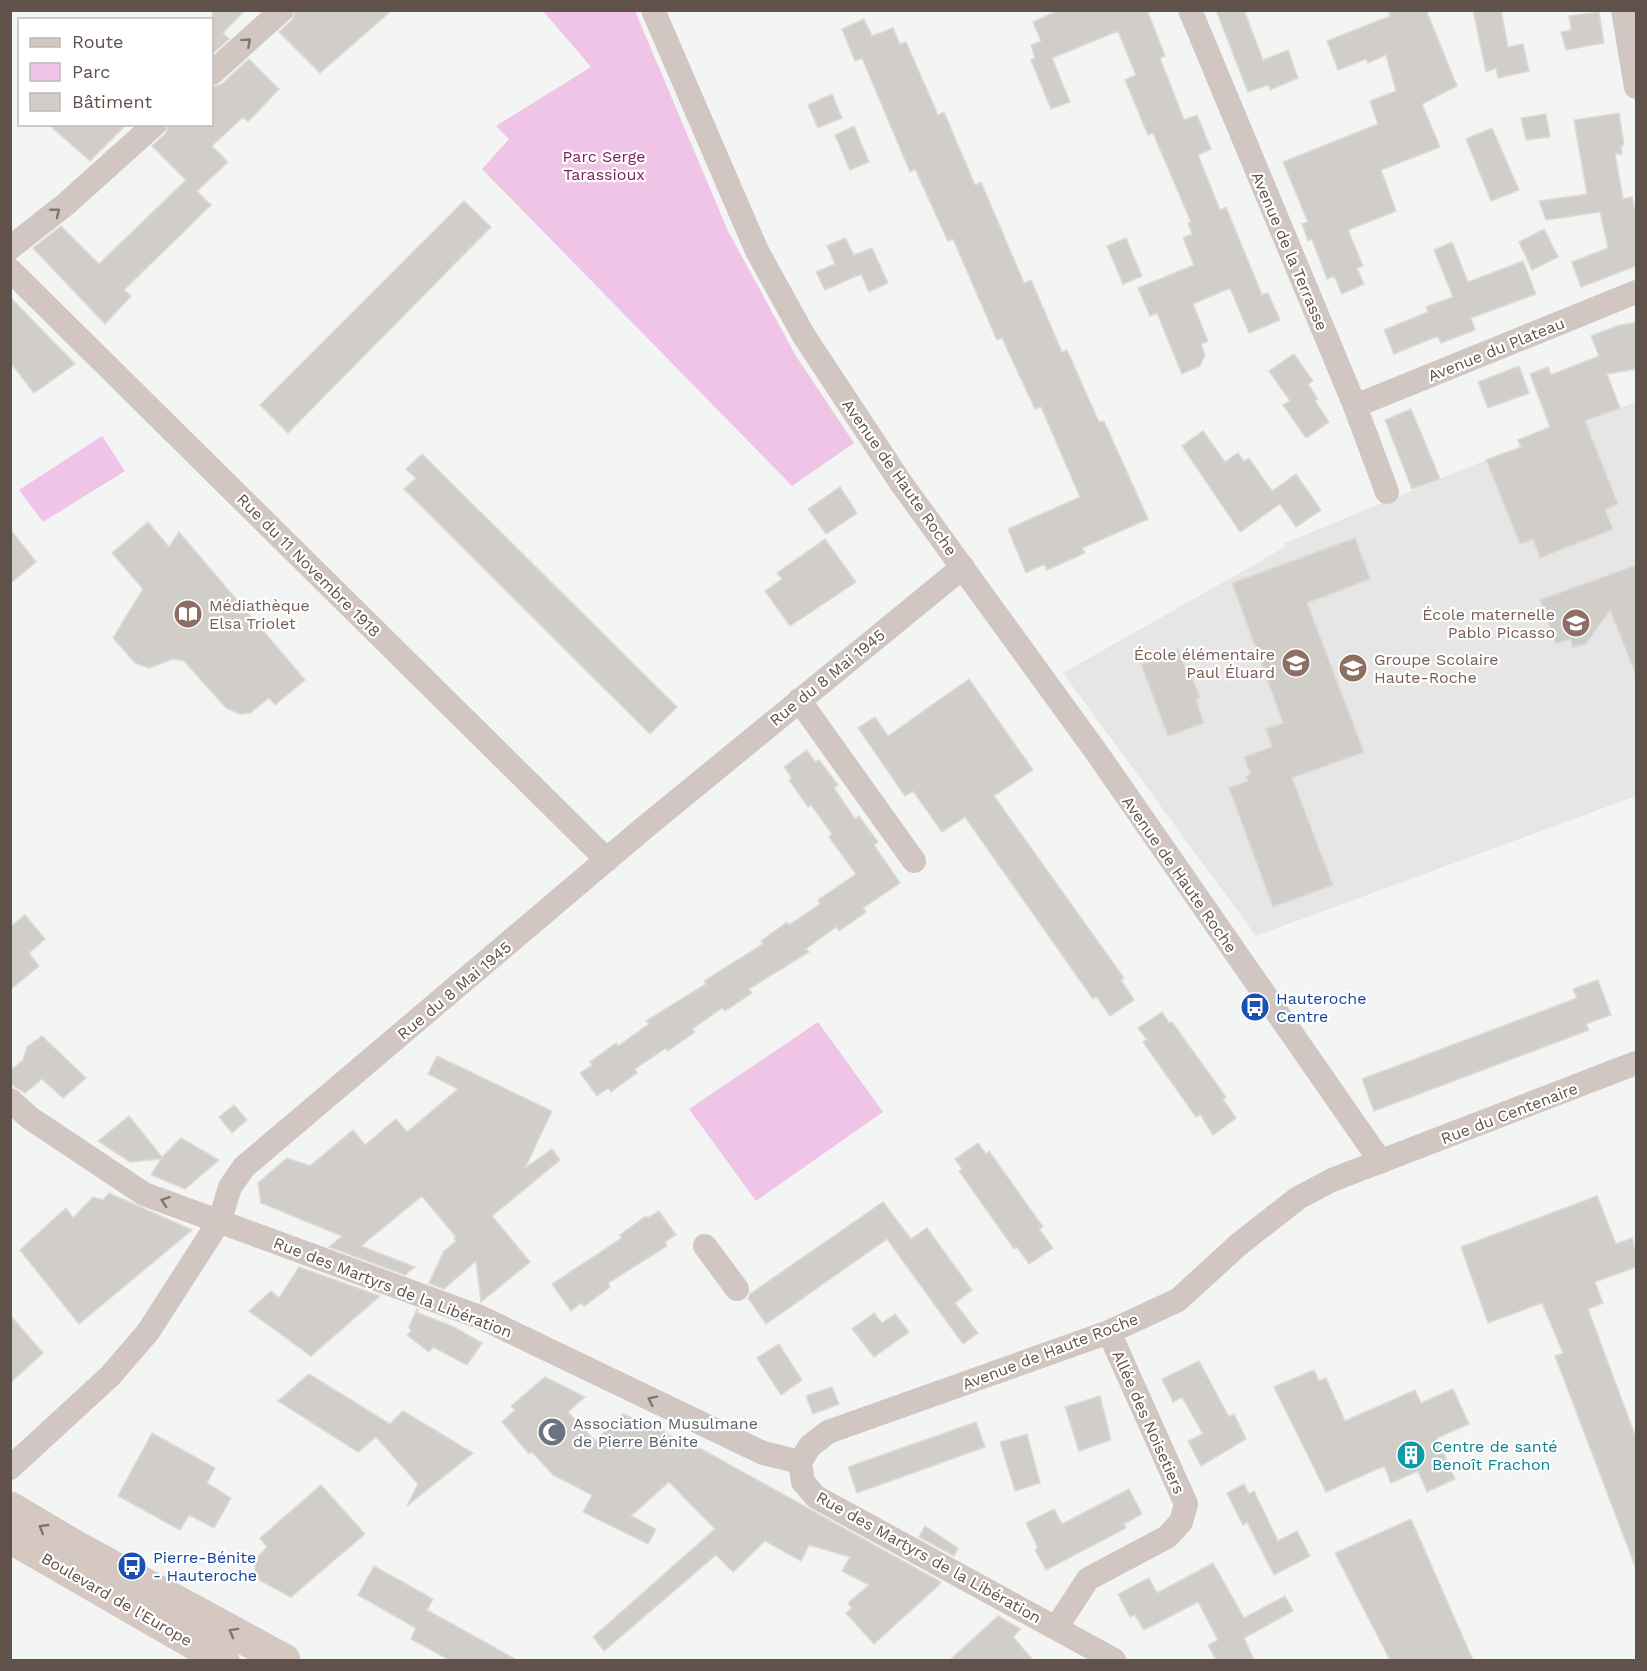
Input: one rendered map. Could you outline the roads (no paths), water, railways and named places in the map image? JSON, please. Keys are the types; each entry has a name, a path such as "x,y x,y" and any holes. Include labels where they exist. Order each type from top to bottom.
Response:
{"main road":[{"name":"Boulevard de l'Europe","path":"10,1508 76,1547 284,1660"},
{"name":"Boulevard de l'Europe","path":"10,1537 223,1660"}],"street":[{"path":"213,73 282,10"},
{"name":"Avenue de Haute Roche","path":"653,10 757,251 804,336 901,483 1097,753 1381,1162 1332,1180 1298,1198 1238,1245 1178,1300 1109,1332 828,1432 810,1446 800,1462"},
{"name":"Avenue de la Terrasse","path":"1190,10 1355,406 1388,492"},
{"path":"1623,10 1636,87"},
{"path":"10,248 66,204 153,126"},
{"name":"Rue du 11 Novembre 1918","path":"10,270 607,860"},
{"name":"Avenue du Plateau","path":"1355,406 1636,292"},
{"name":"Rue du 8 Mai 1945","path":"10,1468 110,1376 148,1332 220,1220 230,1186 244,1167 798,700 963,567"},
{"path":"798,700 914,861"},
{"name":"Rue du Centenaire","path":"1381,1162 1636,1063"},
{"name":"Rue des Martyrs de la Libération","path":"10,1100 30,1118 144,1194 480,1317 763,1453 800,1462 803,1482 816,1497 1114,1660"},
{"path":"705,1246 737,1289"},
{"name":"Allée des Noisetiers","path":"1056,1628 1088,1579 1167,1537 1181,1522 1186,1504 1109,1332"}],"place":[{"name":"Médiathèque Elsa Triolet","path":"188,614"},
{"name":"École maternelle Pablo Picasso","path":"1576,623"},
{"name":"École élémentaire Paul Éluard","path":"1296,663"},
{"name":"Groupe Scolaire Haute-Roche","path":"1353,668"},
{"name":"Hauteroche Centre","path":"1255,1007"},
{"name":"Association Musulmane de Pierre Bénite","path":"552,1432"},
{"name":"Centre de santé Benoît Frachon","path":"1411,1455"},
{"name":"Pierre-Bénite - Hauteroche","path":"132,1566"}],"park label":[{"name":"Parc Serge Tarassioux","path":"604,165"}]}
